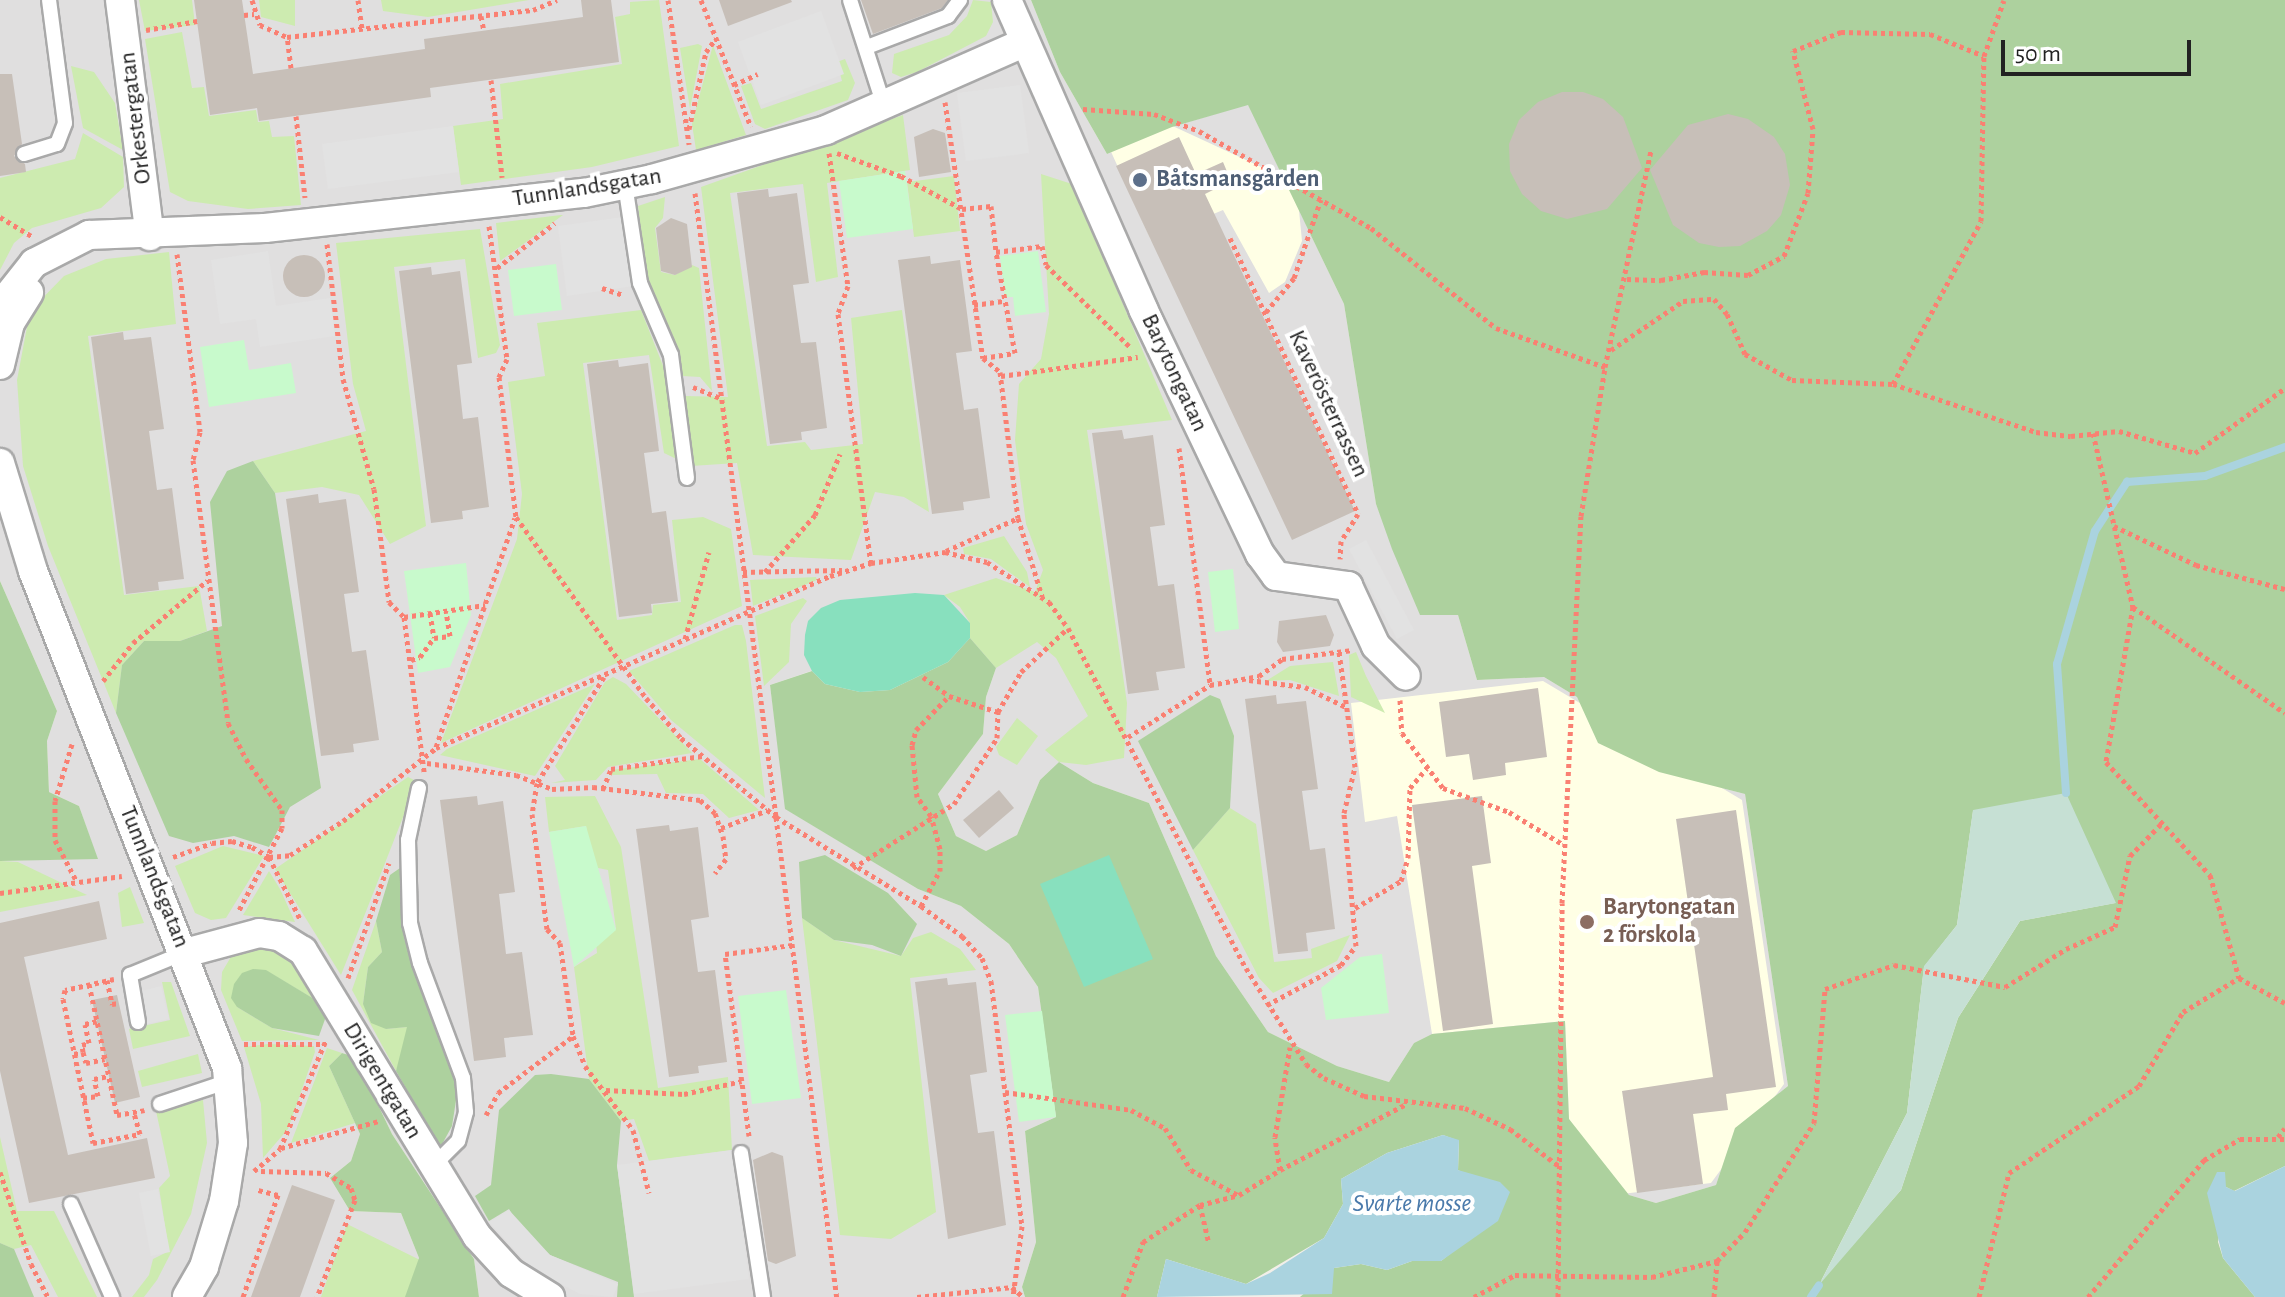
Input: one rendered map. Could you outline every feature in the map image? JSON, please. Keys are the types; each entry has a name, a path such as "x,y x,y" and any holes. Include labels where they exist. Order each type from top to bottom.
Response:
{"street":[{"name":"Orkestergatan","path":"120,0 151,235"},
{"name":"Barytongatan","path":"1011,2 1023,43 1260,554 1276,576 1348,586"},
{"name":"Tunnlandsgatan","path":"0,306 18,278 51,252 89,235 111,231 151,235 316,222 495,203 625,184 692,170 760,150 827,140 884,107 1023,43"},
{"name":"Tunnlandsgatan","path":"0,365 16,308 47,273 82,254 151,235"},
{"name":"Tunnlandsgatan","path":"0,463 16,527 185,953 221,1048 229,1081 233,1143 224,1201 204,1267 187,1297"},
{"path":"1348,586 1376,646 1406,676"},
{"path":"185,953 223,940 259,933 279,936 303,951"},
{"name":"Dirigentgatan","path":"303,951 434,1165 494,1256 550,1297"}],"lane":[{"path":"24,154 57,144 65,123 49,0"},
{"path":"850,0 884,107"},
{"path":"867,47 948,16 961,6 960,0"},
{"path":"625,184 640,283 671,355 687,478"},
{"path":"419,788 408,840 410,923 463,1078 466,1112 458,1141 434,1165"},
{"path":"138,1022 130,975 185,953"},
{"path":"160,1104 229,1081"},
{"path":"741,1153 763,1297"},
{"path":"71,1204 112,1297"}],"path":[{"path":"252,0 254,14 269,32 287,37 533,10 557,0"},
{"path":"358,0 362,28"},
{"path":"668,0 688,134 837,1297"},
{"path":"701,0 760,150"},
{"path":"1893,384 1981,221 1984,56 2004,0"},
{"path":"244,15 254,14"},
{"path":"481,16 484,31"},
{"path":"126,33 197,21"},
{"path":"1627,279 1661,280 1704,272 1748,275 1784,256 1808,193 1813,129 1793,51 1841,32 1930,34 1984,56"},
{"path":"287,37 291,68"},
{"path":"688,134 706,52 716,38"},
{"path":"734,85 758,74"},
{"path":"436,748 516,517 499,377 507,359 496,269 491,80"},
{"path":"941,82 983,358 1001,376 1018,518 1043,598"},
{"path":"1054,110 1119,108 1154,114 1199,131 1371,228 1496,328 1605,367"},
{"path":"296,116 343,379 374,489 389,602 404,617 427,763 419,788"},
{"path":"827,140 962,209 991,206 1003,301"},
{"path":"827,140 848,286 838,314 871,563"},
{"path":"1558,1297 1564,845 1581,516 1605,367 1627,279 1651,151"},
{"path":"1266,312 1294,278 1321,199"},
{"path":"496,269 569,214"},
{"path":"0,217 51,252"},
{"path":"151,235 200,432 193,460 228,723 246,759 282,810 282,828 269,857 223,940"},
{"name":"Kaverösterrassen","path":"1230,238 1358,514 1341,541 1348,586"},
{"path":"996,252 1042,246 1046,265 1143,357"},
{"path":"1610,351 1683,301 1701,297 1714,299 1727,314 1745,354 1765,368 1822,385 1893,384 2036,432 2119,431 2195,453 2285,388"},
{"path":"974,305 1008,300 1015,353 983,358"},
{"path":"1001,376 1151,356"},
{"path":"676,384 721,398"},
{"path":"2093,433 2133,607 2106,762 2210,875 2239,978 2285,1003"},
{"path":"1177,435 1210,685"},
{"path":"765,572 815,515 840,454"},
{"path":"516,517 620,668 703,756 776,817 853,868 921,906 962,936 982,958 991,981 1022,1226 1013,1297"},
{"path":"173,857 232,841 269,857 290,855 343,821 425,753 850,569 945,552 1018,518"},
{"path":"2113,526 2196,565 2285,589"},
{"path":"685,640 709,552"},
{"path":"945,552 987,562 1043,598 1068,628 1290,1046 1333,1083 1364,1096 1406,1104 1465,1108 1510,1129 1560,1167"},
{"path":"743,572 850,569"},
{"path":"77,882 55,840 55,801 65,756 109,669 208,580"},
{"path":"404,617 485,605"},
{"path":"2133,607 2285,713"},
{"path":"434,638 450,636 446,611"},
{"path":"411,660 420,657 434,638 430,613"},
{"path":"853,868 954,804 997,738 998,712 1021,672 1068,628"},
{"path":"1128,737 1210,685 1259,676 1282,659 1376,646"},
{"path":"1267,1005 1341,965 1356,946 1355,908 1344,813 1355,767 1339,652"},
{"path":"605,676 537,783 532,814 547,929 560,943 573,1036 585,1066 633,1130 649,1193"},
{"path":"1406,676 1399,706 1402,733 1443,788 1509,812 1564,845"},
{"path":"923,677 949,696 998,712"},
{"path":"1244,679 1305,687 1347,707"},
{"path":"921,906 940,871 931,816 917,797 912,745 916,730 949,696"},
{"path":"603,789 611,769 703,756"},
{"path":"427,763 516,775 552,789 603,789 700,800 710,805 721,828 726,859 715,873"},
{"path":"1355,908 1401,881 1408,858 1410,788 1427,768"},
{"path":"721,828 768,810"},
{"path":"1474,1297 1515,1275 1652,1277 1717,1261 1753,1221 1814,1123 1825,989 1894,965 2005,987 2066,949 2115,927 2130,856 2162,823"},
{"path":"269,857 305,927 303,951"},
{"path":"0,893 122,876"},
{"path":"741,1153 749,1135 725,954 792,945"},
{"path":"130,975 65,990 63,999 93,1143 140,1134 134,1113"},
{"path":"1979,1297 2009,1173 2139,1086 2183,1012 2239,978"},
{"path":"89,984 117,1115 160,1104"},
{"path":"97,1021 85,1024 89,1043 82,1045 83,1052 86,1063 105,1059"},
{"path":"484,1118 498,1093 573,1036"},
{"path":"221,1048 325,1044 369,1058"},
{"path":"1280,1170 1275,1137 1290,1046"},
{"path":"74,1054 83,1052"},
{"path":"83,1098 98,1096 94,1079 108,1076"},
{"path":"605,1089 684,1094 742,1081"},
{"path":"1005,1092 1131,1110 1165,1128 1191,1170 1239,1195"},
{"path":"1123,1297 1143,1242 1200,1205 1239,1195 1406,1104"},
{"path":"280,1149 403,1115"},
{"path":"2088,1297 2204,1160 2240,1139 2282,1138 2285,1128"},
{"path":"260,1171 326,1173 351,1188 355,1200 317,1297"},
{"path":"0,1172 31,1264 48,1297"},
{"path":"243,1297 278,1195 258,1190"},
{"path":"1200,1205 1209,1243"},
{"path":"1714,1297 1717,1261"},
{"path":"917,1297 1012,1287 1023,1297"}],"shaded area":[{"path":"0,0 1031,0 1060,72 1107,154 1172,127 1248,104 1344,304 1376,504 1420,614 1458,615 1477,680 1544,677 1577,697 1599,744 1659,772 1745,794 1788,1086 1735,1128 1716,1185 1656,1203 1629,1195 1569,1119 1565,1021 1432,1034 1414,1043 1389,1082 1337,1066 1268,1032 1216,956 1149,803 1093,783 1059,762 1040,780 1017,835 986,851 956,836 938,794 983,734 986,697 996,668 970,639 948,662 890,690 860,692 825,684 811,671 770,685 786,809 918,889 961,906 1009,944 1038,987 1056,1117 1025,1131 1036,1242 1022,1287 1025,1297 479,1297 474,1259 392,1134 355,1057 342,1053 329,1066 360,1134 351,1161 330,1178 350,1211 401,1213 419,1258 405,1297 0,1297 0,861 97,858 79,806 49,792 47,741 57,711 0,581"},
{"path":"821,11 844,74 761,105 738,42"},
{"path":"1020,85 1029,153 966,161 957,93"},
{"path":"1164,122 1274,173 1298,200 1302,241 1285,282 1269,293 1223,210 1151,240 1098,123"},
{"path":"453,126 459,172 328,189 322,144"},
{"path":"623,217 633,286 567,296 558,226"},
{"path":"268,251 276,306 330,298 335,336 260,347 256,319 220,324 211,260"},
{"path":"1366,540 1414,630 1397,639 1349,549"},
{"name":"Barytongatan 2 förskola","path":"1543,681 1742,800 1784,1084 1711,1183 1614,1195 1569,1119 1565,1021 1432,1034 1397,816 1365,822 1351,703"},
{"path":"2066,793 2116,903 2020,921 1958,1018 1901,1190 1819,1285 1907,1113 1924,966 1957,925 1973,810"},
{"path":"161,986 169,1019 146,1024 138,992"},
{"path":"732,1150 749,1279 634,1294 617,1165"},
{"path":"158,1189 170,1252 151,1256 139,1193"},
{"path":"509,1210 550,1255 618,1284 613,1297 580,1294 531,1268 489,1222"}],"green space":[{"path":"139,0 192,0 195,25 145,31"},
{"path":"259,0 295,0 295,26 261,17"},
{"path":"381,0 529,0 428,17 383,11"},
{"path":"659,0 679,146 592,167 461,185 453,126 503,119 500,84 622,64 615,17 630,14 630,2"},
{"path":"973,0 991,2 993,22 986,36 917,72 901,77 892,73 894,54 949,35 967,16"},
{"path":"1031,0 2285,0 2285,1166 2234,1191 2226,1187 2218,1242 2223,1258 2255,1297 1300,1297 1334,1268 1361,1264 1387,1270 1412,1261 1441,1261 1466,1241 1472,1178 1458,1170 1459,1141 1443,1135 1387,1153 1341,1179 1343,1204 1324,1238 1246,1284 1166,1259 1157,1297 1025,1297 1022,1287 1036,1242 1025,1131 1056,1117 1038,987 1009,944 961,906 918,889 785,809 770,685 812,671 825,684 860,692 890,690 948,662 970,638 996,668 986,697 983,734 938,794 956,836 986,851 1017,835 1040,780 1059,762 1093,783 1149,803 1216,956 1268,1032 1337,1066 1389,1082 1414,1043 1432,1034 1565,1021 1569,1119 1629,1195 1656,1203 1716,1185 1735,1128 1788,1086 1745,794 1659,772 1598,743 1577,697 1544,677 1477,680 1458,615 1420,615 1392,549 1376,504 1344,304 1248,105 1172,127 1107,154 1060,72","holes":["1973,811 2115,903 2020,921 1958,1018 1901,1190 1821,1281 1907,1113 1924,967 1957,925"]},
{"path":"182,32 192,88 204,87 209,116 256,110 258,122 269,121 272,137 294,136 301,205 248,209 188,201 170,192 145,39"},
{"path":"713,45 746,135 696,150 692,124"},
{"path":"702,46 690,109 680,48"},
{"path":"845,59 855,83 848,100 765,129 755,124 741,86 751,83 761,109 842,81 837,62"},
{"path":"71,66 94,72 115,103 123,150 83,128"},
{"path":"903,115 910,170 827,183 838,277 816,282 803,184 730,193 767,446 805,442 811,450 863,444 851,318 902,310 929,512 904,497 875,492 851,560 753,555 737,463 691,466 664,453 649,355 583,363 617,620 652,615 653,605 681,602 672,520 703,517 731,529 742,606 441,743 517,539 522,494 508,382 545,376 537,323 641,310 669,381 685,396 728,397 701,187"},
{"path":"83,133 123,157 124,187 101,208 32,228 14,243 0,270 0,178 75,159"},
{"path":"905,171 913,229 847,238 839,181"},
{"path":"1041,174 1072,184 1172,420 1087,430 1127,703 1124,758 1086,765 1059,762 1045,750 1088,716 1056,658 1037,642 996,668 970,638 970,623 960,607 944,595 996,578 1035,592 1043,570 1026,524 1015,440 1019,384 1041,359 1049,314"},
{"path":"954,176 960,231 914,237 907,182"},
{"path":"665,197 663,218 655,228 661,272 675,275 692,265 699,268 712,391 700,377 682,376 677,349 647,288 638,206"},
{"path":"563,215 500,261 496,223"},
{"path":"480,229 500,345 496,353 478,358 465,259 394,267 426,526 390,544 359,495 322,487 275,493 253,461 366,431 353,384 336,243"},
{"path":"1038,251 1046,312 1015,316 1013,297 1005,297 1000,256"},
{"path":"169,252 176,324 88,336 124,595 199,586 207,631 180,641 144,641 122,665 116,713 48,546 23,466 17,380 30,311 64,276 106,259"},
{"path":"556,264 562,310 514,316 508,270"},
{"path":"244,340 249,370 291,363 296,393 209,407 200,347"},
{"path":"253,461 275,493 321,788 290,807 269,847 234,836 193,843 169,836 116,713 122,665 144,641 180,641 222,626 210,502 227,471"},
{"path":"1004,536 1027,572 1030,587 991,559 964,554 963,548"},
{"path":"466,563 471,615 450,667 418,673 404,571"},
{"path":"1233,569 1239,629 1215,632 1208,572"},
{"path":"816,577 817,580 753,606 750,580"},
{"path":"0,581 57,711 47,741 49,792 79,806 98,859 0,861"},
{"path":"915,593 944,595 970,623 970,638 948,662 890,690 860,692 825,684 812,671 804,655 805,635 808,621 821,608 840,600"},
{"path":"803,598 807,601 791,624 789,662 764,686 755,616"},
{"path":"735,625 742,625 746,641 765,798 671,720 629,671"},
{"path":"1356,652 1385,713 1351,697 1349,655"},
{"path":"1333,662 1339,696 1290,680 1266,681 1290,666"},
{"path":"613,677 626,684 692,753 608,767 596,780 551,783 565,780 555,766 605,682"},
{"path":"595,684 535,776 440,755 447,749"},
{"path":"1210,695 1220,699 1234,736 1230,808 1193,850 1138,741"},
{"path":"1017,718 1038,736 1017,765 999,755 996,747"},
{"path":"700,759 759,810 729,818 703,794 666,793 657,774 609,775 611,770"},
{"path":"408,777 414,780 409,802 341,975 275,869"},
{"path":"595,796 621,847 658,1088 728,1077 732,1150 649,1161 634,1119 621,1121 589,1079 574,967 597,953 595,933 616,929 608,870 593,867 586,826 549,832 545,797"},
{"path":"1230,808 1256,824 1274,962 1312,958 1311,949 1350,935 1337,961 1273,993 1259,978 1193,850"},
{"path":"586,826 616,930 574,967 549,832"},
{"path":"223,846 264,856 226,918 211,920 195,913 175,866"},
{"path":"825,855 888,893 917,924 901,956 872,945 834,940 802,918 799,862"},
{"path":"1109,855 1153,959 1084,987 1040,884"},
{"path":"0,861 18,862 87,895 0,912"},
{"path":"400,868 404,938 458,1088 452,1126 440,1148 396,1071 407,1027 386,1029 371,1023 363,1004 368,967 382,952 376,921 390,875"},
{"path":"269,871 280,889 295,922 243,915"},
{"path":"130,887 144,923 122,927 118,893"},
{"path":"802,918 834,940 901,956 913,938 931,932 960,949 976,970 910,978 936,1212 891,1239 840,1235"},
{"path":"376,921 382,952 368,967 363,1004 386,1029 407,1027 410,1034 396,1071 352,990"},
{"path":"254,946 288,954 329,1008 265,970 237,1007 272,1028 319,1040 242,1041 221,990 222,972 232,955"},
{"path":"1382,954 1389,1013 1326,1020 1321,988 1360,957"},
{"path":"253,969 266,970 329,1008 319,1036 272,1028 237,1007 231,998 234,984 242,973"},
{"path":"162,982 171,982 190,1036 133,1049 129,1029 170,1020"},
{"path":"786,990 801,1098 752,1104 738,996"},
{"path":"1042,1011 1056,1117 1019,1122 1005,1015"},
{"path":"268,1044 314,1046 315,1052 288,1129 263,1158 261,1104 244,1047"},
{"path":"327,1048 342,1053 329,1066 355,1123 291,1143"},
{"path":"342,1053 355,1057 392,1134 474,1259 479,1297 405,1297 419,1258 401,1213 350,1211 330,1178 351,1161 360,1134 329,1066"},
{"path":"198,1054 202,1073 142,1087 138,1071"},
{"path":"535,1075 589,1079 621,1121 617,1165 634,1297 617,1297 618,1282 550,1255 521,1229 509,1209 489,1221 475,1196 491,1185 499,1110"},
{"path":"203,1100 207,1143 191,1214 157,1280 144,1297 132,1297 149,1275 153,1259 169,1251 159,1188 170,1176 156,1111"},
{"path":"0,1137 17,1211 54,1211 97,1297 58,1297 31,1245 14,1249 0,1243"},
{"path":"347,1224 420,1260 406,1297 321,1297"},
{"path":"0,1243 14,1249 34,1297 0,1297"}],"water":[{"name":"Svarte mosse","path":"1443,1135 1459,1140 1458,1170 1500,1182 1510,1192 1498,1221 1441,1261 1412,1261 1387,1270 1361,1264 1334,1268 1332,1294 1157,1297 1166,1259 1246,1284 1270,1273 1324,1238 1343,1204 1341,1179 1387,1153"},
{"path":"2285,1166 2285,1297 2255,1297 2223,1258 2207,1193 2217,1172 2225,1172 2226,1187 2235,1191"}],"building":[{"path":"194,0 242,0 253,74 425,49 424,39 583,17 581,0 611,0 619,62 430,88 431,97 259,121 257,108 210,115"},
{"path":"719,0 791,0 792,2 728,26"},
{"path":"861,0 948,0 942,8 873,34"},
{"path":"0,74 12,74 22,144 14,156 25,164 26,172 0,176"},
{"path":"1562,92 1583,92 1603,99 1623,117 1642,168 1607,209 1567,219 1541,211 1522,194 1510,171 1509,144 1519,120 1538,102"},
{"path":"1728,114 1748,119 1774,137 1785,154 1790,185 1781,215 1767,231 1740,246 1719,247 1699,243 1673,225 1650,170 1688,125"},
{"path":"933,129 945,133 951,172 919,177 914,137"},
{"path":"1179,137 1196,174 1223,162 1231,181 1205,194 1355,511 1292,540 1116,166"},
{"path":"768,189 769,197 797,193 809,283 793,285 801,343 816,342 827,428 801,432 802,440 770,444 737,193"},
{"path":"671,218 687,224 692,267 675,275 661,271 656,228"},
{"path":"304,255 319,261 325,276 319,291 304,297 289,291 283,276 289,261"},
{"path":"930,256 931,264 960,260 972,351 956,353 964,410 978,408 990,498 963,502 964,510 932,514 898,260"},
{"path":"431,267 432,275 460,271 472,363 457,365 463,419 478,417 489,507 462,511 463,519 431,523 399,271"},
{"path":"123,332 124,340 151,337 164,429 149,431 157,490 172,488 184,579 158,582 159,590 126,594 91,337"},
{"path":"618,360 619,367 648,363 659,451 644,453 652,513 666,511 678,601 651,604 652,613 619,617 587,364"},
{"path":"1122,430 1124,439 1153,435 1165,525 1150,527 1158,586 1174,584 1185,668 1156,672 1159,690 1128,694 1092,433"},
{"path":"318,494 319,503 346,499 359,592 344,594 352,652 366,650 379,740 353,744 354,752 321,756 286,499"},
{"path":"1326,615 1334,635 1330,646 1283,652 1277,642 1279,621"},
{"path":"1538,688 1547,757 1505,763 1506,775 1473,780 1469,754 1446,757 1439,702"},
{"path":"1276,695 1277,704 1306,701 1318,789 1302,791 1310,850 1325,848 1335,929 1306,933 1308,951 1278,954 1245,699"},
{"path":"999,790 1014,808 979,838 963,820"},
{"path":"477,796 478,805 503,801 515,892 499,894 506,954 522,952 533,1035 504,1038 506,1057 474,1061 440,800"},
{"path":"1482,796 1491,863 1472,866 1493,1024 1443,1031 1412,805"},
{"path":"1736,810 1776,1087 1726,1094 1728,1110 1693,1114 1703,1184 1637,1193 1622,1091 1713,1077 1676,819"},
{"path":"669,825 670,831 698,827 709,917 691,920 698,972 715,970 727,1062 698,1066 699,1073 669,1077 636,829"},
{"path":"99,901 107,939 24,957 68,1155 147,1138 155,1178 29,1203 0,1071 0,923"},
{"path":"947,978 948,985 976,982 987,1072 970,1075 978,1133 994,1131 1006,1225 948,1239 915,982"},
{"path":"117,995 140,1097 115,1103 92,1000"},
{"path":"772,1152 783,1156 796,1256 776,1264 768,1261 753,1160"},
{"path":"292,1185 335,1200 300,1297 251,1297"}],"waterway":[{"path":"2066,793 2057,664 2095,531 2127,482 2205,476 2285,447"},
{"path":"1811,1297 1819,1285"}],"place":[{"name":"Båtsmansgården","path":"1140,180"},
{"name":"Barytongatan 2 förskola","path":"1587,922"}]}
